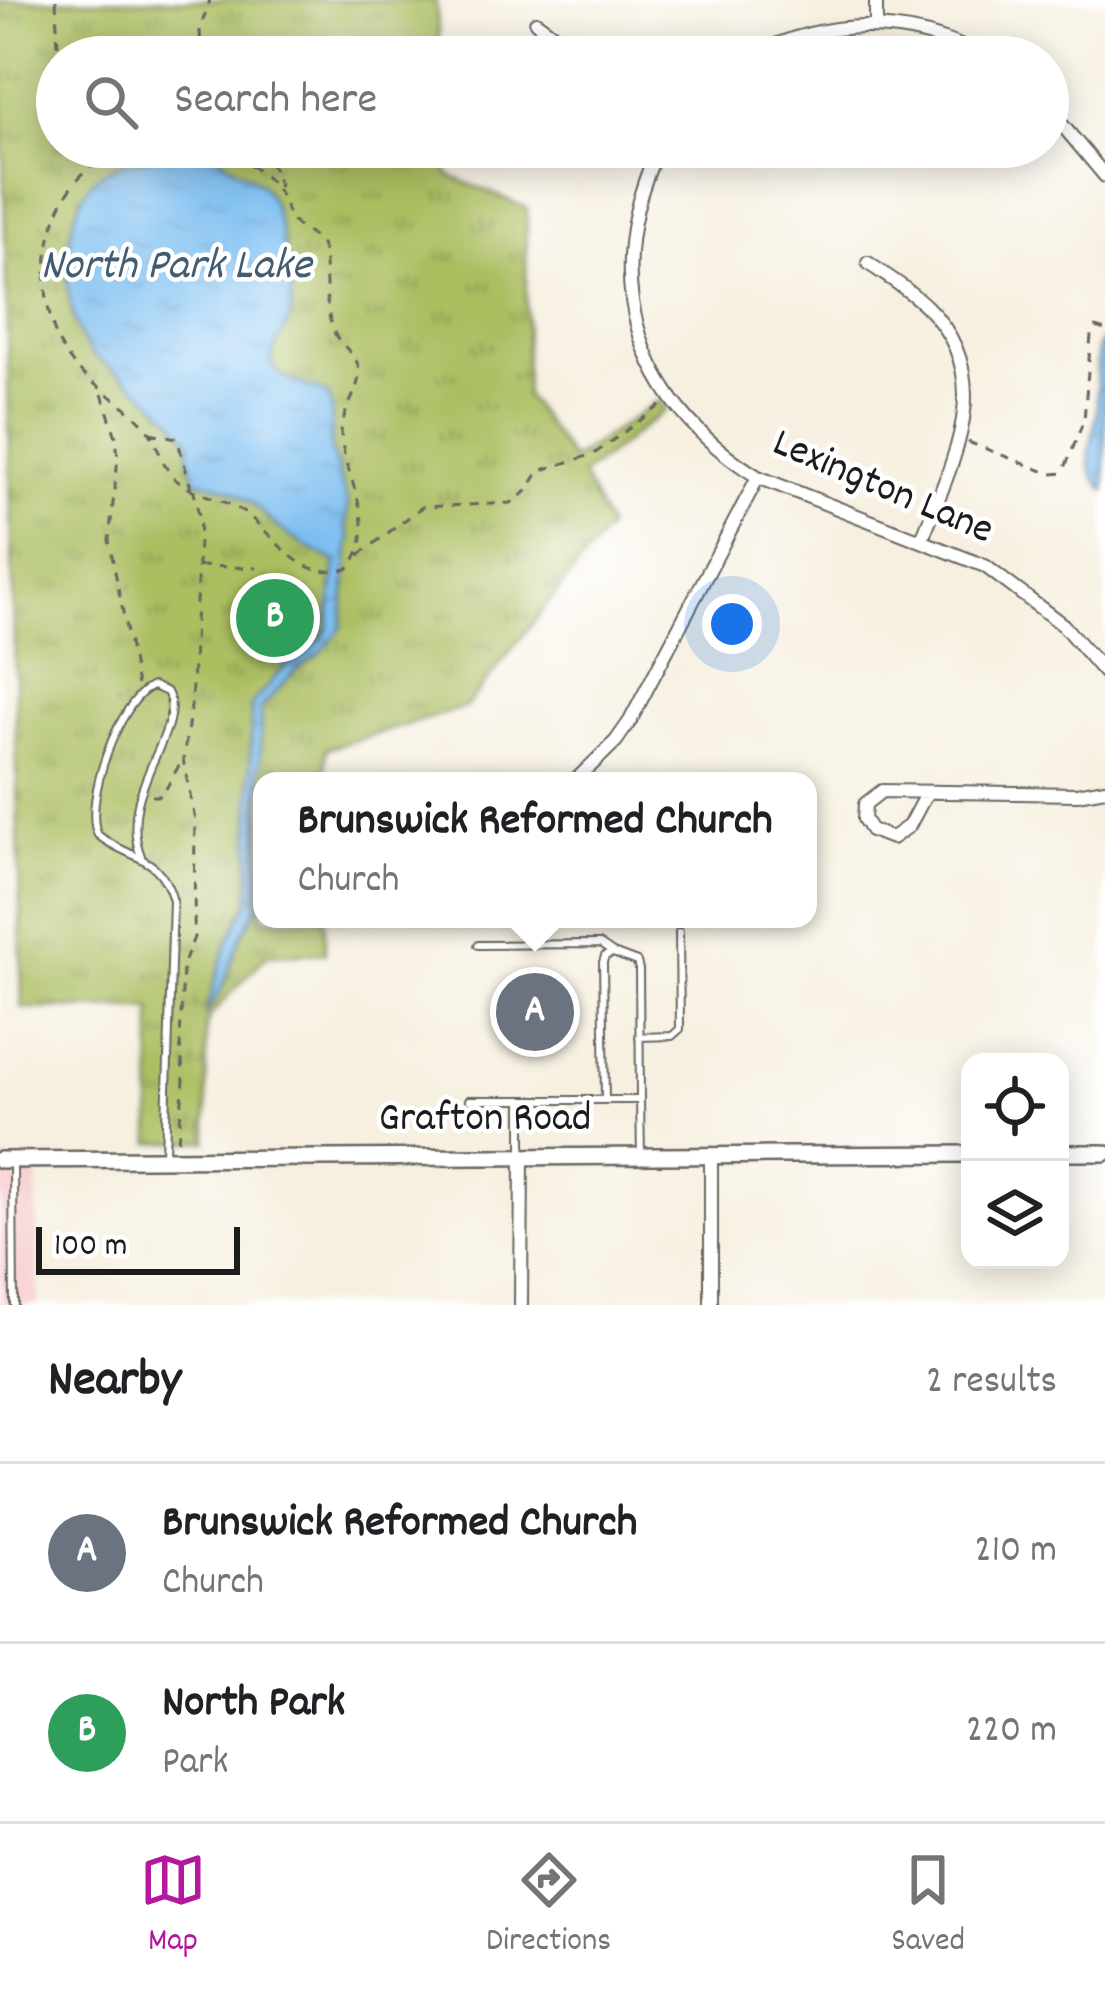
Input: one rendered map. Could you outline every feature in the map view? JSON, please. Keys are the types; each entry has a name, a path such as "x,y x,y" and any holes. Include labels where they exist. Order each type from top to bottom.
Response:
{"street":[{"path":"876,0 876,25"},
{"path":"536,22 555,36"},
{"path":"804,36 876,25 935,36"},
{"path":"1069,133 1105,176"},
{"name":"Lexington Lane","path":"648,168 631,231 630,289 643,344 670,399 710,444 758,477 986,566 1063,625 1105,673"},
{"path":"868,263 917,297 947,331 966,394 961,439 922,539"},
{"path":"584,772 630,721 758,477"},
{"path":"926,794 903,834 880,836 865,819 866,804 882,790 1077,794 1105,789"},
{"path":"1069,1153 1105,1153"},
{"name":"Grafton Road","path":"6,1160 961,1154"},
{"path":"711,1155 711,1305"},
{"path":"521,1305 522,1156"}],"lane":[{"path":"141,856 134,828 139,796 173,711 172,698 161,688 140,692 118,731 91,811 98,835 141,856 161,874 173,901 165,1159"},
{"path":"639,1037 672,1036 680,1029 679,932"},
{"path":"478,945 600,944 638,962 641,1156"},
{"path":"605,1100 603,962 614,953"},
{"path":"469,1100 640,1100"},
{"path":"522,1100 522,1156"},
{"path":"6,1160 14,1305"}],"path":[{"path":"56,0 57,36"},
{"path":"200,36 210,0"},
{"path":"92,168 58,213 48,257 51,320 63,351 101,392 151,433 168,471 193,490 237,508 305,566 346,569 422,507 511,502 526,492 539,471 594,454 670,399"},
{"path":"251,168 281,196"},
{"path":"273,168 294,223 321,243 330,322 358,367 341,432 358,490 358,556"},
{"path":"961,439 1051,474 1063,473 1084,420 1091,334 1096,327 1105,330"},
{"path":"101,392 118,458 110,540 129,658 140,692"},
{"path":"139,796 162,796 183,759 191,710 200,520 177,438 151,433"},
{"path":"197,566 257,568"},
{"path":"178,1140 184,1094 180,1043 183,966 194,937 195,917 195,820 183,759"}],"shaded area":[{"path":"0,1160 37,1160 38,1305 0,1305"}],"green space":[{"path":"0,0 436,0 439,36 36,36 36,168 448,168 448,175 527,208 525,395 572,460 660,400 667,409 582,475 608,528 466,707 326,749 325,772 253,772 253,928 325,928 325,953 267,955 210,1016 206,1025 207,1141 151,1143 152,1009 22,1008"}],"water":[{"name":"North Park Lake","path":"114,168 236,168 268,194 278,220 291,294 289,321 273,353 273,366 288,379 328,394 331,450 348,505 342,627 261,708 260,772 253,772 253,916 221,991 204,1016 227,944 250,898 251,705 289,662 304,655 327,630 336,563 294,539 241,495 196,481 188,453 191,443 184,433 150,397 93,355 80,335 68,286 71,232 88,187"},
{"path":"1104,339 1105,490 1089,461 1096,419 1098,347"}],"place":[{"name":"North Park","path":"275,618"},
{"name":"Brunswick Reformed Church","path":"535,1012"}]}
